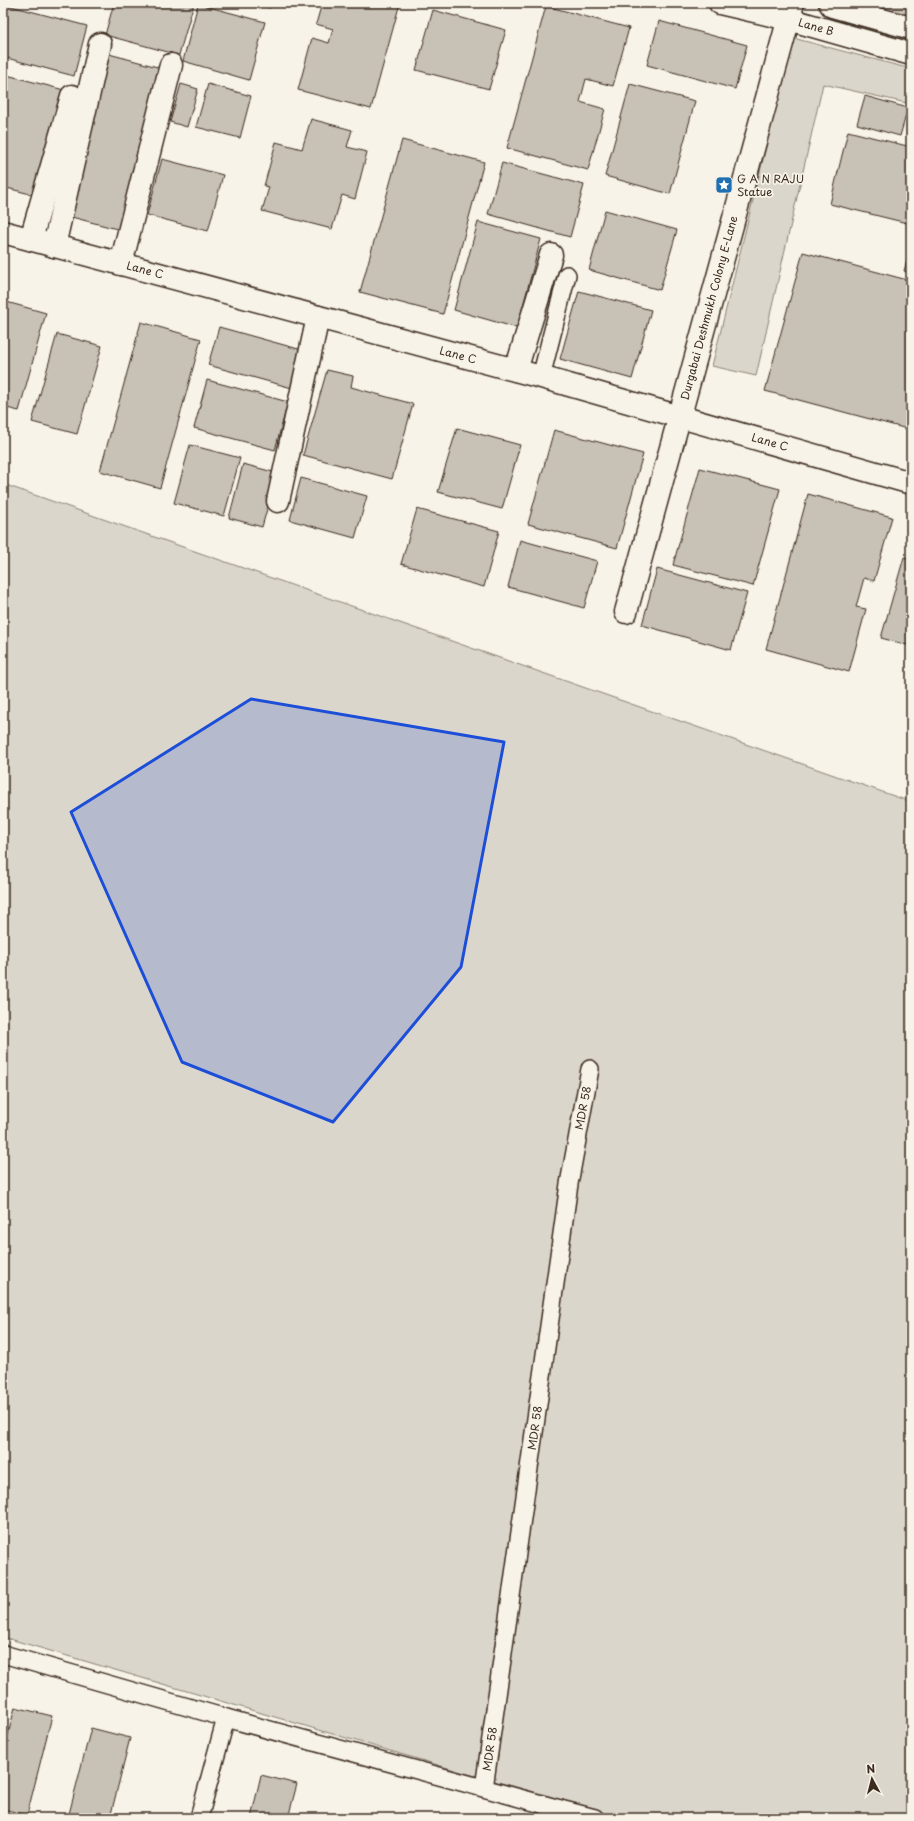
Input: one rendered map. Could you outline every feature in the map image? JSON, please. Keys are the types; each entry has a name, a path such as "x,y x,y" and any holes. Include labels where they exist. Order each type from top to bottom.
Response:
{"street":[{"name":"Lane B","path":"720,3 790,11 911,54"},
{"path":"830,3 832,6 911,28"},
{"name":"Durgabai Deshmukh Colony E-Lane","path":"626,612 790,11"},
{"path":"54,246 100,44"},
{"path":"122,264 171,65"},
{"path":"31,240 72,96"},
{"name":"Lane C","path":"3,232 516,370 911,484"},
{"path":"516,370 551,255"},
{"path":"278,501 318,317"}],"lane":[{"path":"540,377 567,275"},
{"name":"MDR 58","path":"484,1788 569,1184 590,1069"},
{"path":"3,1654 226,1718 484,1788 559,1814 595,1818"},
{"path":"200,1818 226,1718"}],"highlighted area":[{"path":"251,699 504,742 461,967 333,1122 182,1062 71,812"}],"shaded area":[{"path":"793,38 911,69 911,104 823,84 756,376 712,366"},
{"path":"3,484 911,802 911,1818 618,1818 3,1637"}],"building":[{"path":"114,3 194,3 179,55 105,35"},
{"path":"251,3 271,3 270,8"},
{"path":"322,3 343,8 344,3 400,3 371,109 298,90 312,38 329,43 333,29 316,24"},
{"path":"837,3 911,3 911,23"},
{"path":"198,4 265,22 249,80 183,61"},
{"path":"7,5 87,26 74,76 3,57 3,20"},
{"path":"546,6 629,28 613,86 586,79 580,102 605,109 588,170 507,148"},
{"path":"433,10 506,30 489,89 416,70"},
{"path":"659,21 747,45 735,89 647,65"},
{"path":"109,54 165,69 121,230 64,215"},
{"path":"3,74 64,90 34,195 3,187"},
{"path":"181,84 198,89 187,127 170,122"},
{"path":"208,84 251,96 240,138 196,127"},
{"path":"630,84 695,101 670,194 605,176"},
{"path":"865,96 908,108 900,136 857,124"},
{"path":"311,119 352,130 347,147 367,152 355,199 342,195 332,229 262,211 269,187 264,186 276,142 302,149"},
{"path":"848,131 911,147 911,224 830,204"},
{"path":"402,140 484,162 443,314 360,292"},
{"path":"162,159 223,175 208,231 147,215"},
{"path":"502,163 584,185 570,237 488,214"},
{"path":"605,210 677,230 660,290 589,270"},
{"path":"478,222 541,239 517,328 454,310"},
{"path":"911,247 911,273 904,271"},
{"path":"803,252 911,281 911,430 765,391"},
{"path":"579,291 651,310 632,379 560,359"},
{"path":"3,301 46,313 19,411 3,407"},
{"path":"141,322 201,339 160,488 100,471"},
{"path":"219,327 302,350 292,388 208,365"},
{"path":"57,334 102,346 77,434 32,422"},
{"path":"327,370 353,376 351,387 413,404 392,479 303,455"},
{"path":"207,380 288,402 275,450 194,428"},
{"path":"457,428 520,445 502,509 438,492"},
{"path":"554,430 643,454 617,548 528,524"},
{"path":"190,445 240,458 224,516 174,503"},
{"path":"243,464 277,473 262,527 229,518"},
{"path":"700,468 780,489 753,586 673,565"},
{"path":"301,478 367,496 355,538 290,520"},
{"path":"808,494 892,517 874,581 864,578 856,607 866,609 849,672 766,649"},
{"path":"417,509 499,531 484,587 401,564"},
{"path":"520,540 597,561 584,608 508,587"},
{"path":"904,557 911,559 911,646 881,638"},
{"path":"657,569 747,593 731,650 642,625"},
{"path":"15,1707 52,1716 27,1815 3,1809 3,1755"},
{"path":"91,1728 130,1738 110,1818 68,1818"},
{"path":"261,1775 297,1784 288,1818 251,1818"}],"place":[{"name":"G A N RAJU Statue","path":"724,185"}]}
